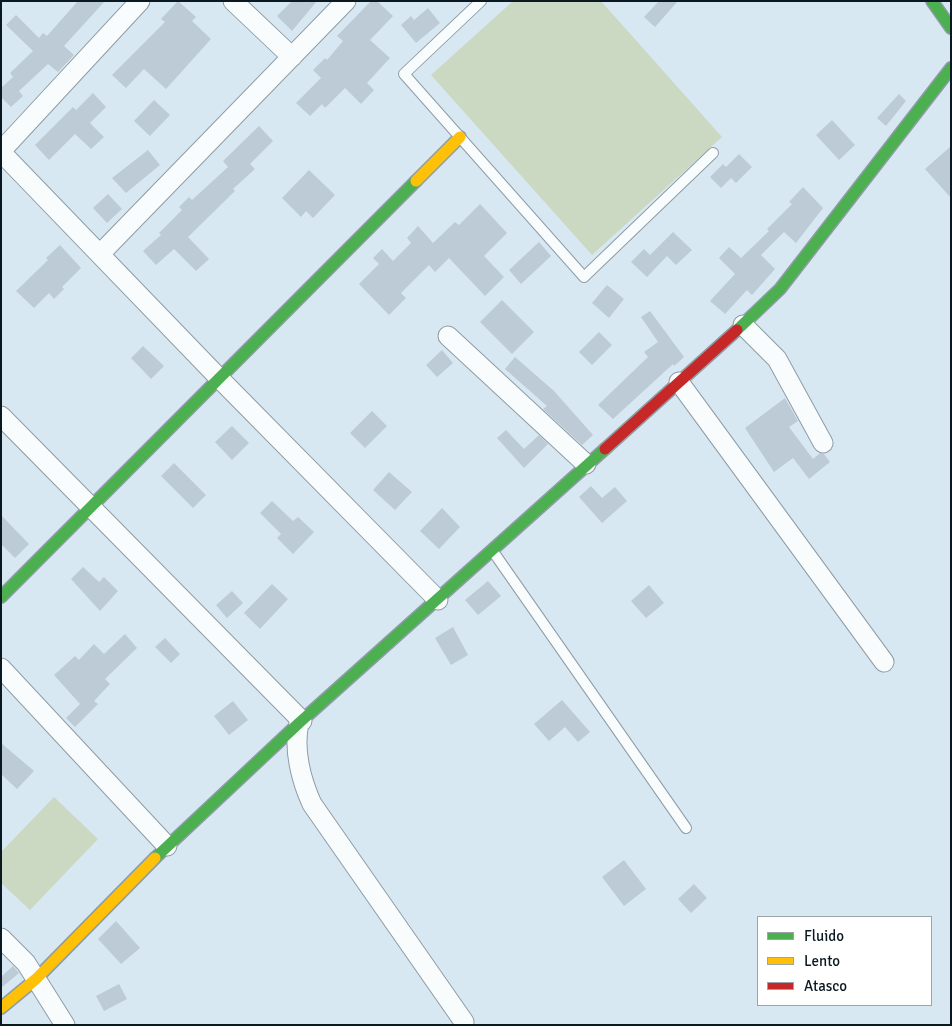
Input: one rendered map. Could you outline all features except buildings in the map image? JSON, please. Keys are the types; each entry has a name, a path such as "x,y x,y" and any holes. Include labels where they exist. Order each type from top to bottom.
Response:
{"street":[{"path":"140,1 1,152 219,378 438,600"},
{"path":"233,1 292,57"},
{"path":"100,254 346,1"},
{"path":"932,1 951,28"},
{"path":"1,1008 36,979 167,846 300,722 743,325 780,289 951,68"},
{"path":"1,597 460,137"},
{"path":"743,325 777,359 823,443"},
{"path":"448,336 586,464"},
{"path":"679,382 884,662"},
{"path":"1,416 300,722"},
{"path":"1,668 167,846"},
{"path":"300,722 297,744 305,789 312,804 464,1022"},
{"path":"1,938 26,963 65,1025"}],"lane":[{"path":"481,1 404,74 584,277 712,153"},
{"path":"492,549 686,828"}],"green space":[{"path":"513,1 601,1 722,137 592,255 431,75"},
{"path":"54,797 98,839 30,910 1,883 1,852"}],"traffic: fast":[{"path":"932,1 951,28"},
{"path":"737,330 780,289 951,68"},
{"path":"1,597 416,181"},
{"path":"155,858 299,723 605,449"}],"traffic: slow":[{"path":"416,181 460,137"},
{"path":"1,1008 36,979 155,858"}],"traffic: jam":[{"path":"605,449 737,330"}]}
